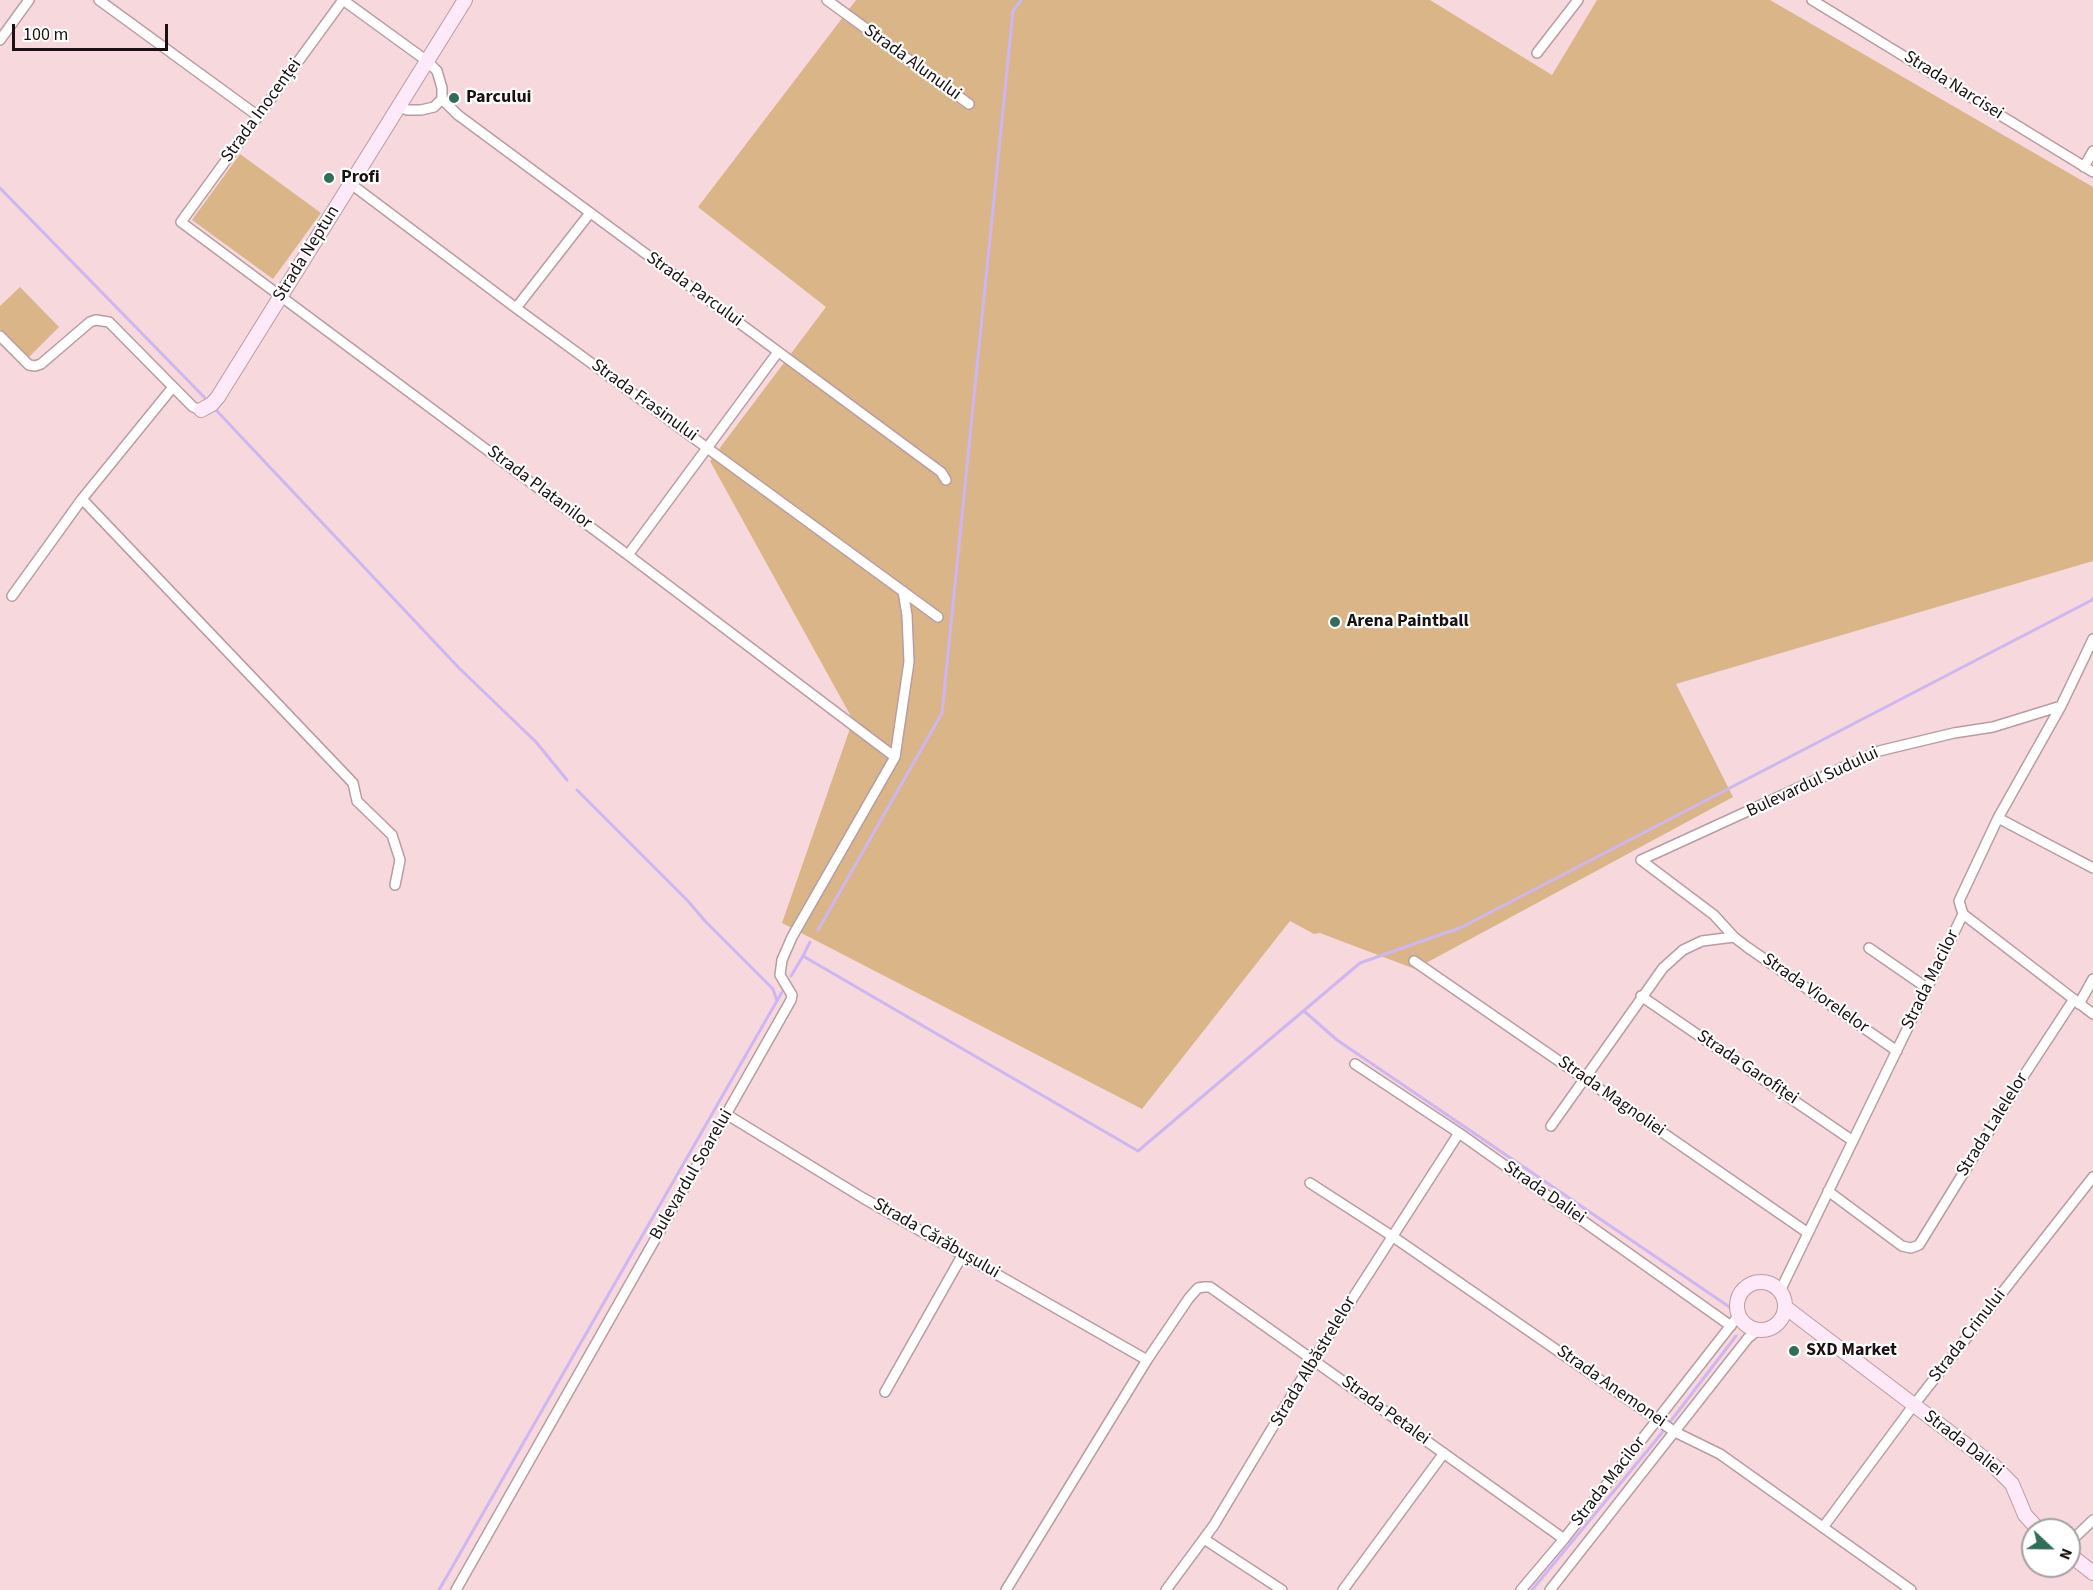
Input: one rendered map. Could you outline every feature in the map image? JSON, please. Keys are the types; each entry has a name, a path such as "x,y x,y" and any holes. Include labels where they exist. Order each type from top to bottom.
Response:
{"street":[{"path":"0,40 29,0"},
{"path":"99,0 258,117"},
{"path":"343,0 436,71 442,88 442,99 434,106 421,110 407,110 399,106"},
{"name":"Strada Inocenței","path":"181,222 343,0"},
{"name":"Strada Neptun","path":"201,410 212,404 218,396 465,0"},
{"name":"Strada Alunului","path":"826,0 969,104"},
{"path":"1537,53 1578,0"},
{"name":"Strada Narcisei","path":"1812,0 2093,172"},
{"name":"Strada Parcului","path":"442,99 458,115 940,472 946,480"},
{"path":"2084,167 2093,151"},
{"name":"Strada Frasinului","path":"351,184 516,308 938,617"},
{"path":"516,308 590,213"},
{"name":"Strada Platanilor","path":"181,222 895,757"},
{"path":"0,336 28,365 35,366 41,364 90,322 96,320 110,322 193,407 201,410"},
{"path":"628,555 778,352"},
{"path":"12,596 82,499 173,387"},
{"path":"82,499 353,783 357,801 392,835 400,860 395,885"},
{"path":"895,757 909,662 903,591"},
{"name":"Strada Macilor","path":"1780,1291 1963,914 1959,901 1998,818 2061,706 2093,639"},
{"name":"Bulevardul Sudului","path":"1641,860 1879,751 1954,733 1993,727 2061,706"},
{"name":"Bulevardul Soarelui","path":"456,1590 791,1000 792,995 780,975 782,960 792,937 895,757"},
{"path":"1998,818 2093,868"},
{"name":"Strada Viorelelor","path":"1641,860 1714,915 1734,936 1896,1051"},
{"path":"1963,914 2093,1014"},
{"path":"1551,1126 1663,968 1683,950 1702,941 1734,936"},
{"path":"1869,948 1927,988"},
{"name":"Strada Magnoliei","path":"1414,961 1808,1233"},
{"name":"Strada Lalelelor","path":"1828,1191 1902,1246 1911,1248 1919,1245 2019,1083 2093,979"},
{"name":"Strada Garofiței","path":"1641,996 1853,1141"},
{"name":"Strada Daliei","path":"1355,1064 1735,1320"},
{"name":"Strada Cărăbușului","path":"726,1114 863,1198 1147,1360"},
{"name":"Strada Albăstrelelor","path":"1166,1590 1204,1539 1255,1459 1313,1360 1459,1132"},
{"name":"Strada Crinului","path":"1824,1526 1913,1406 2093,1177"},
{"name":"Strada Anemonei","path":"1310,1183 1392,1236 1673,1431 1720,1454 1911,1590"},
{"path":"885,1392 963,1254"},
{"path":"1763,1282 1780,1291 1785,1307 1780,1320 1770,1328 1758,1330 1735,1320 1739,1296 1745,1288 1753,1283 1763,1282"},
{"name":"Strada Petalei","path":"1147,1360 1189,1298 1198,1288 1210,1287 1564,1539"},
{"name":"Strada Daliei","path":"1785,1307 2006,1476 2028,1518"},
{"name":"Strada Macilor","path":"1521,1590 1659,1421 1735,1320"},
{"name":"Strada Macilor","path":"1550,1590 1673,1431 1748,1338 1758,1330"},
{"path":"1006,1590 1147,1360"},
{"path":"1343,1590 1444,1453"},
{"path":"2081,1532 2093,1520"},
{"path":"1204,1539 1282,1590"},
{"path":"2081,1564 2093,1573"}],"shaded area":[{"path":"856,0 1430,0 1552,75 1597,0 1770,0 2093,187 2093,561 1676,684 1733,797 1415,969 1320,933 1314,934 1290,921 1142,1109 782,923 853,720 710,461 826,307 698,207"},
{"path":"240,154 321,213 273,279 192,220"},
{"path":"20,287 59,327 28,358 0,329 0,306"}],"waterway":[{"path":"818,930 942,713 1013,11 1021,0"},
{"path":"0,188 206,399"},
{"path":"216,410 459,668 536,742 567,780"},
{"path":"810,942 803,956 1138,1151 1360,963 1462,927 2093,598"},
{"path":"577,790 773,989 777,1001"},
{"path":"791,976 803,956"},
{"path":"439,1590 782,992"},
{"path":"1304,1011 1337,1040 1731,1308"},
{"path":"1532,1590 1657,1439 1736,1336"}],"place":[{"name":"Parcului","path":"454,98"},
{"name":"Profi","path":"329,178"},
{"name":"Arena Paintball","path":"1335,622"},
{"name":"SXD Market","path":"1794,1351"}]}
